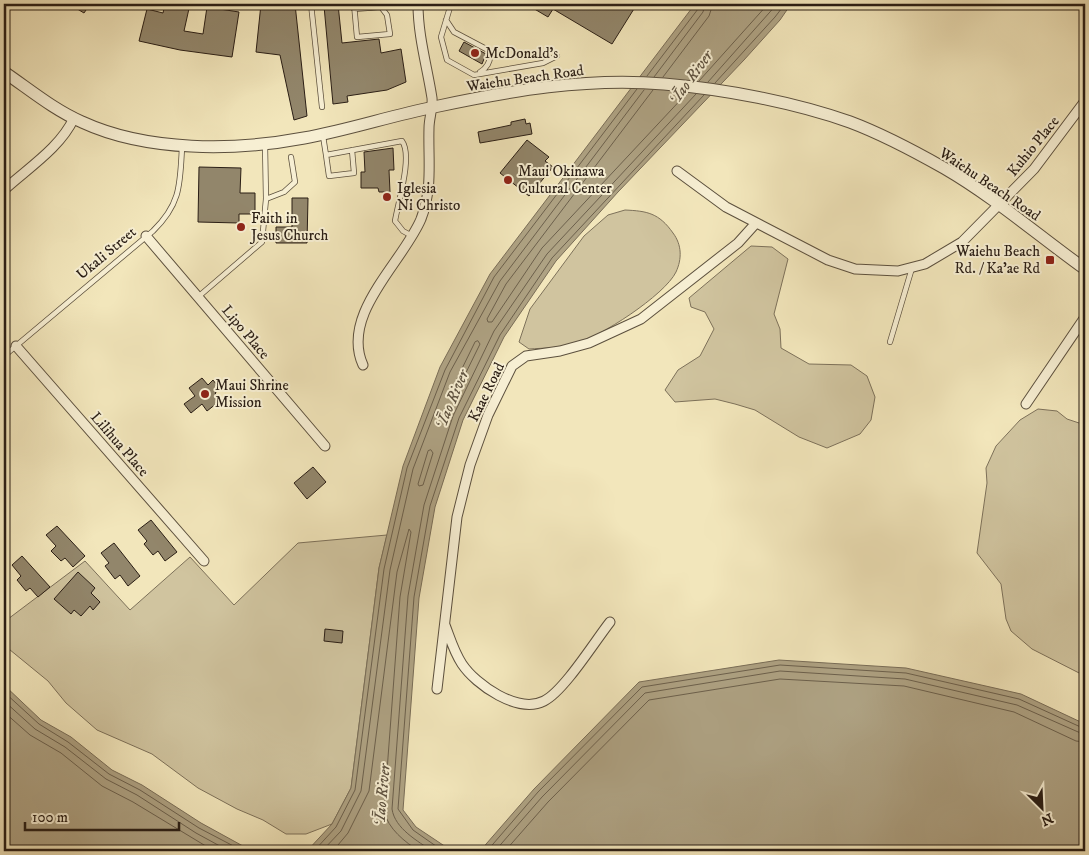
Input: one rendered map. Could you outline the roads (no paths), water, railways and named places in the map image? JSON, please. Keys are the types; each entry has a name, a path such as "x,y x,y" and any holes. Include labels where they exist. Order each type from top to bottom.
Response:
{"street":[{"path":"362,366 357,340 368,305 412,236 420,221 429,192 431,163 429,127 433,107 419,31 418,4"},
{"name":"Waiehu Beach Road","path":"4,72 74,118 116,134 182,146 265,144 322,134 433,107 570,84 663,84 735,94 806,108 853,123 946,169 1000,206 1085,269"},
{"name":"Kuhio Place","path":"1000,206 1034,170 1085,101"},
{"path":"4,190 56,145 68,130 74,118"},
{"path":"677,171 709,196 756,223 842,265 876,271 912,268 950,251 1000,206"},
{"name":"Kaae Road","path":"437,689 457,518 470,465 488,414 512,366 526,356 560,351 589,343 642,319 738,243 756,223"},
{"name":"Lipo Place","path":"146,236 325,446"},
{"path":"1026,404 1085,317"},
{"name":"Lilihua Place","path":"16,346 204,561"},
{"name":"Kaae Road","path":"444,623 456,655 476,681 494,693 527,704 543,701 558,690 610,622"}],"lane":[{"path":"311,4 322,107"},
{"path":"451,4 441,37 447,60 474,75 543,63 557,56"},
{"path":"354,6 381,7 387,15 390,34 358,37 354,6"},
{"path":"445,19 454,32 490,51 491,59 486,69 474,75"},
{"path":"322,134 329,176 354,172 352,150"},
{"path":"326,155 402,141 405,146 406,164 395,221 403,231 412,236"},
{"path":"198,298 262,242 266,199 265,144"},
{"name":"Ukali Street","path":"4,356 165,218 176,202 179,190 182,146"},
{"path":"266,199 284,192 295,182 291,157"},
{"path":"890,342 912,268"}],"water":[{"name":"ʻĪao River","path":"695,4 791,4 780,20 744,60 618,192 556,261 504,337 463,420 435,507 419,598 403,810 416,827 452,851 307,851 332,824 351,788 379,568 403,466 440,367 490,274"},
{"path":"779,660 906,668 1021,694 1085,724 1085,851 480,851 534,789 639,682"},
{"path":"4,685 41,720 71,737 112,770 142,785 201,823 252,851 4,851"}],"place":[{"name":"McDonald's","path":"475,53"},
{"name":"Maui Okinawa Cultural Center","path":"508,180"},
{"name":"Iglesia Ni Christo","path":"387,197"},
{"name":"Faith in Jesus Church","path":"241,227"},
{"name":"Waiehu Beach Rd. / Ka'ae Rd","path":"1050,260"},
{"name":"Maui Shrine Mission","path":"205,394"}]}
